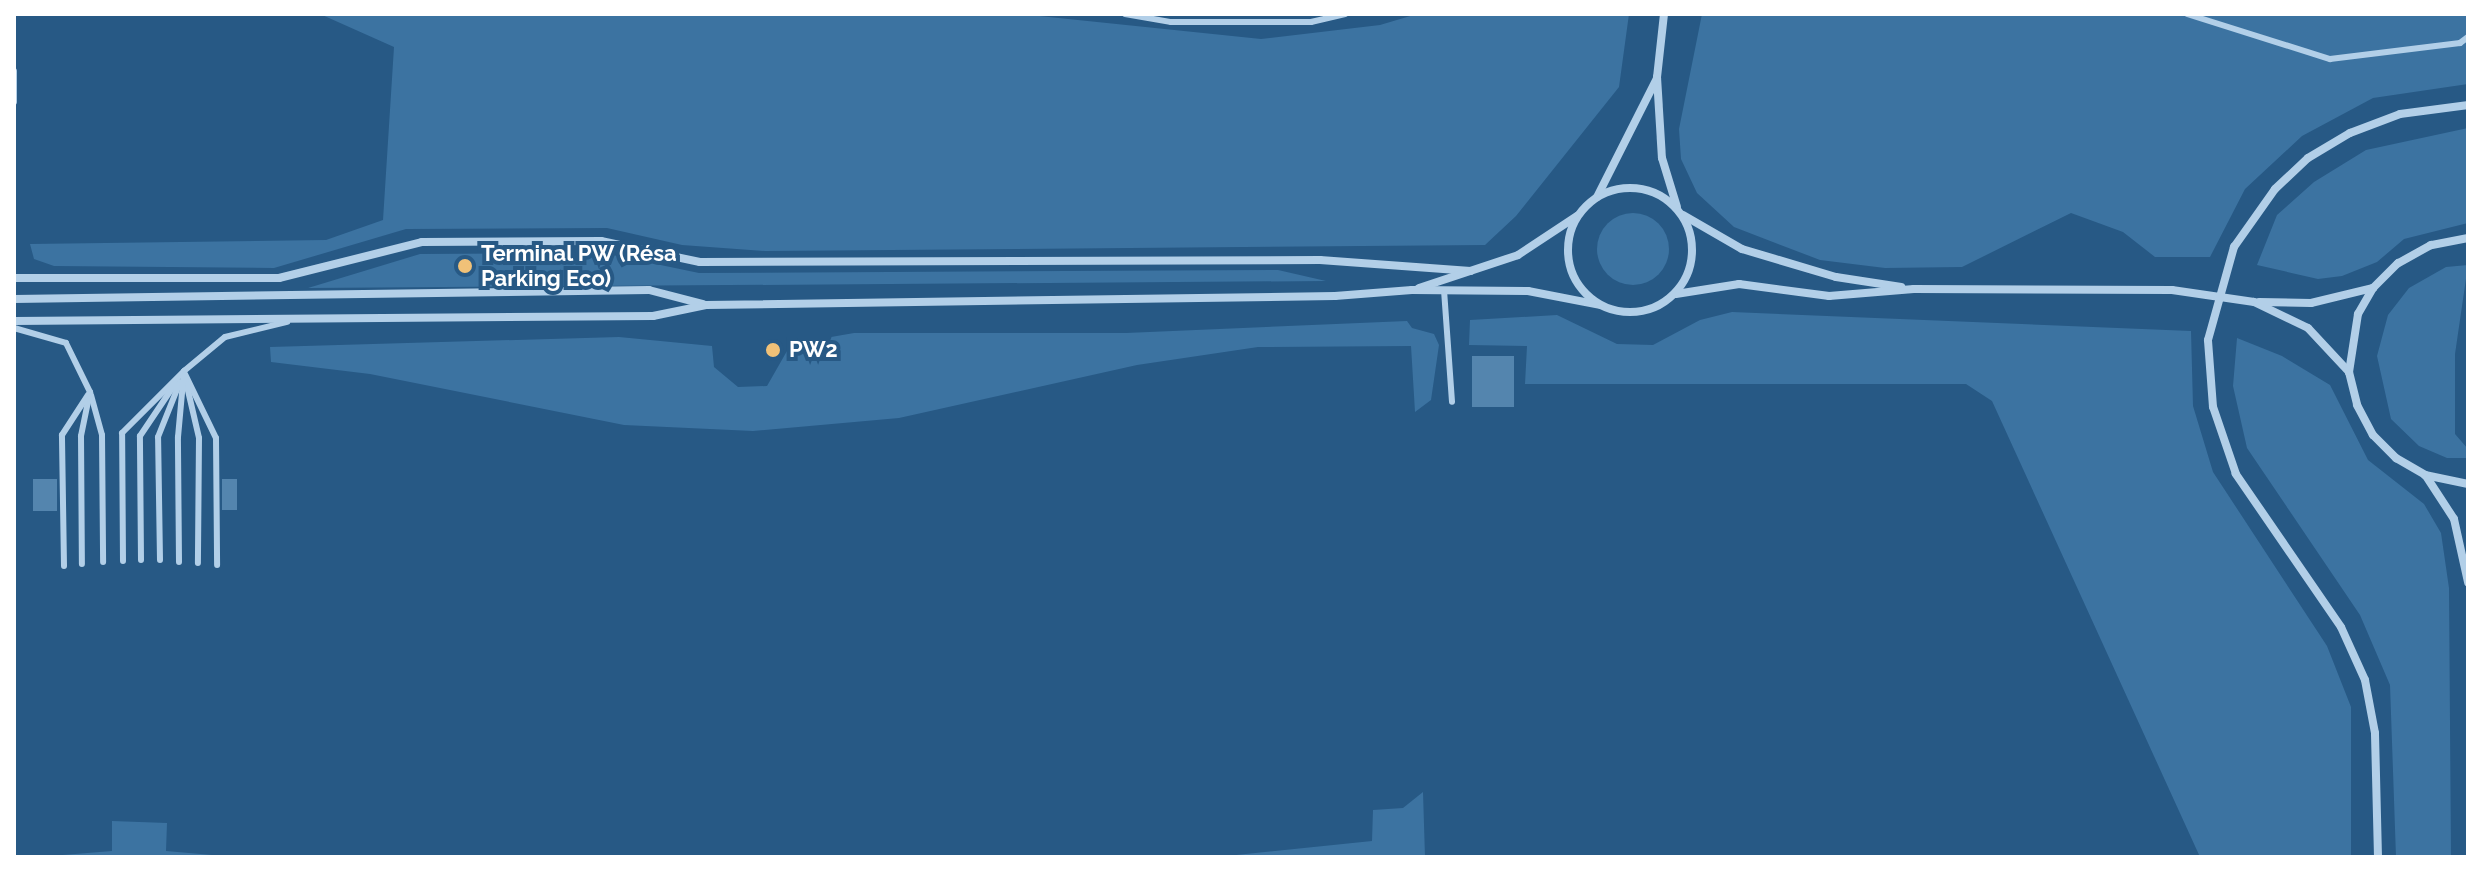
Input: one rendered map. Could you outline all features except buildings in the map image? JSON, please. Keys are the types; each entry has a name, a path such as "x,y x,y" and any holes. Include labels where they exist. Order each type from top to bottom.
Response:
{"street":[{"path":"1664,14 1657,77 1662,158 1693,256 1676,294"},
{"path":"1412,290 1518,255 1578,216 1597,197 1657,77"},
{"path":"2378,857 2375,733 2365,680 2341,627 2236,474 2213,407 2208,340 2234,247 2275,189 2308,158 2350,133 2400,114 2468,105"},
{"path":"1597,197 1630,187 1648,189 1742,249 1836,277 1914,289"},
{"path":"1578,216 1568,245 1572,275 1600,305"},
{"path":"2468,238 2420,251 2398,263 2373,288 2358,314 2349,372 2357,405 2373,435 2396,458 2425,475 2468,484"},
{"path":"14,278 279,278 422,242 526,241 601,241 700,262 1320,260 1471,271"},
{"path":"14,321 653,316 706,305 1335,296 1412,290 1528,291 1640,312 1676,294 1739,284 1829,296 1914,289 2172,290 2254,302 2311,303 2373,288"},
{"path":"14,299 649,290 706,305"},
{"path":"2254,302 2308,328 2349,372"},
{"path":"2425,475 2454,519 2468,582"}],"lane":[{"path":"1125,14 1171,22 1311,22 1345,14"},
{"path":"2187,14 2330,59 2460,43 2468,37"},
{"path":"14,71 14,102"},
{"path":"1444,290 1452,402"},
{"path":"123,561 122,433 184,371 225,337 300,318"},
{"path":"14,328 66,343 90,392 102,435 103,562"},
{"path":"141,560 140,436 184,371"},
{"path":"160,560 158,437 184,371"},
{"path":"179,562 184,371"},
{"path":"184,371 199,438 198,563"},
{"path":"184,371 216,438 217,565"},
{"path":"82,564 81,436 90,392"},
{"path":"64,566 62,435 90,392"}],"shaded area":[{"path":"320,14 1020,14 1261,39 1380,25 1417,14 1629,14 1619,87 1516,216 1485,245 765,251 682,245 607,228 406,229 274,268 54,266 34,259 30,244 326,240 383,220 394,47"},
{"path":"1702,14 2468,14 2468,84 2373,98 2302,136 2245,189 2210,257 2155,257 2123,232 2071,213 1962,267 1885,268 1820,260 1734,227 1697,193 1681,159 1679,129"},
{"path":"2468,128 2468,223 2404,239 2377,262 2342,276 2318,279 2257,265 2277,215 2314,182 2366,150"},
{"path":"1640,213 1659,223 1667,235 1667,263 1659,275 1647,283 1626,285 1607,275 1599,263 1597,242 1607,223 1619,215"},
{"path":"603,253 699,273 1278,270 1326,281 308,288 420,254"},
{"path":"2468,265 2455,354 2455,434 2468,449 2468,458 2447,458 2419,446 2391,419 2377,356 2388,315 2409,288 2446,267"},
{"path":"1732,312 2191,331 2193,406 2213,472 2327,646 2351,707 2351,857 2200,857 1992,401 1966,384 1525,384 1527,346 1469,345 1470,320 1557,315 1617,344 1653,345 1700,320"},
{"path":"1407,321 1412,328 1434,334 1439,345 1431,400 1415,412 1411,346 1258,347 1137,365 899,418 753,431 624,425 370,374 271,362 270,347 619,337 712,346 714,367 738,387 767,386 791,344 854,333 1126,333"},
{"path":"2237,338 2282,356 2330,385 2368,460 2424,504 2441,533 2449,588 2451,857 2396,857 2390,685 2360,615 2247,448 2233,386"},
{"path":"1423,792 1425,857 1217,857 1372,841 1373,810 1403,808"},
{"path":"112,821 167,823 166,851 235,857 38,857 112,851"}],"place":[{"name":"Terminal PW (Résa Parking Eco)","path":"465,266"},
{"name":"PW2","path":"773,350"}]}
